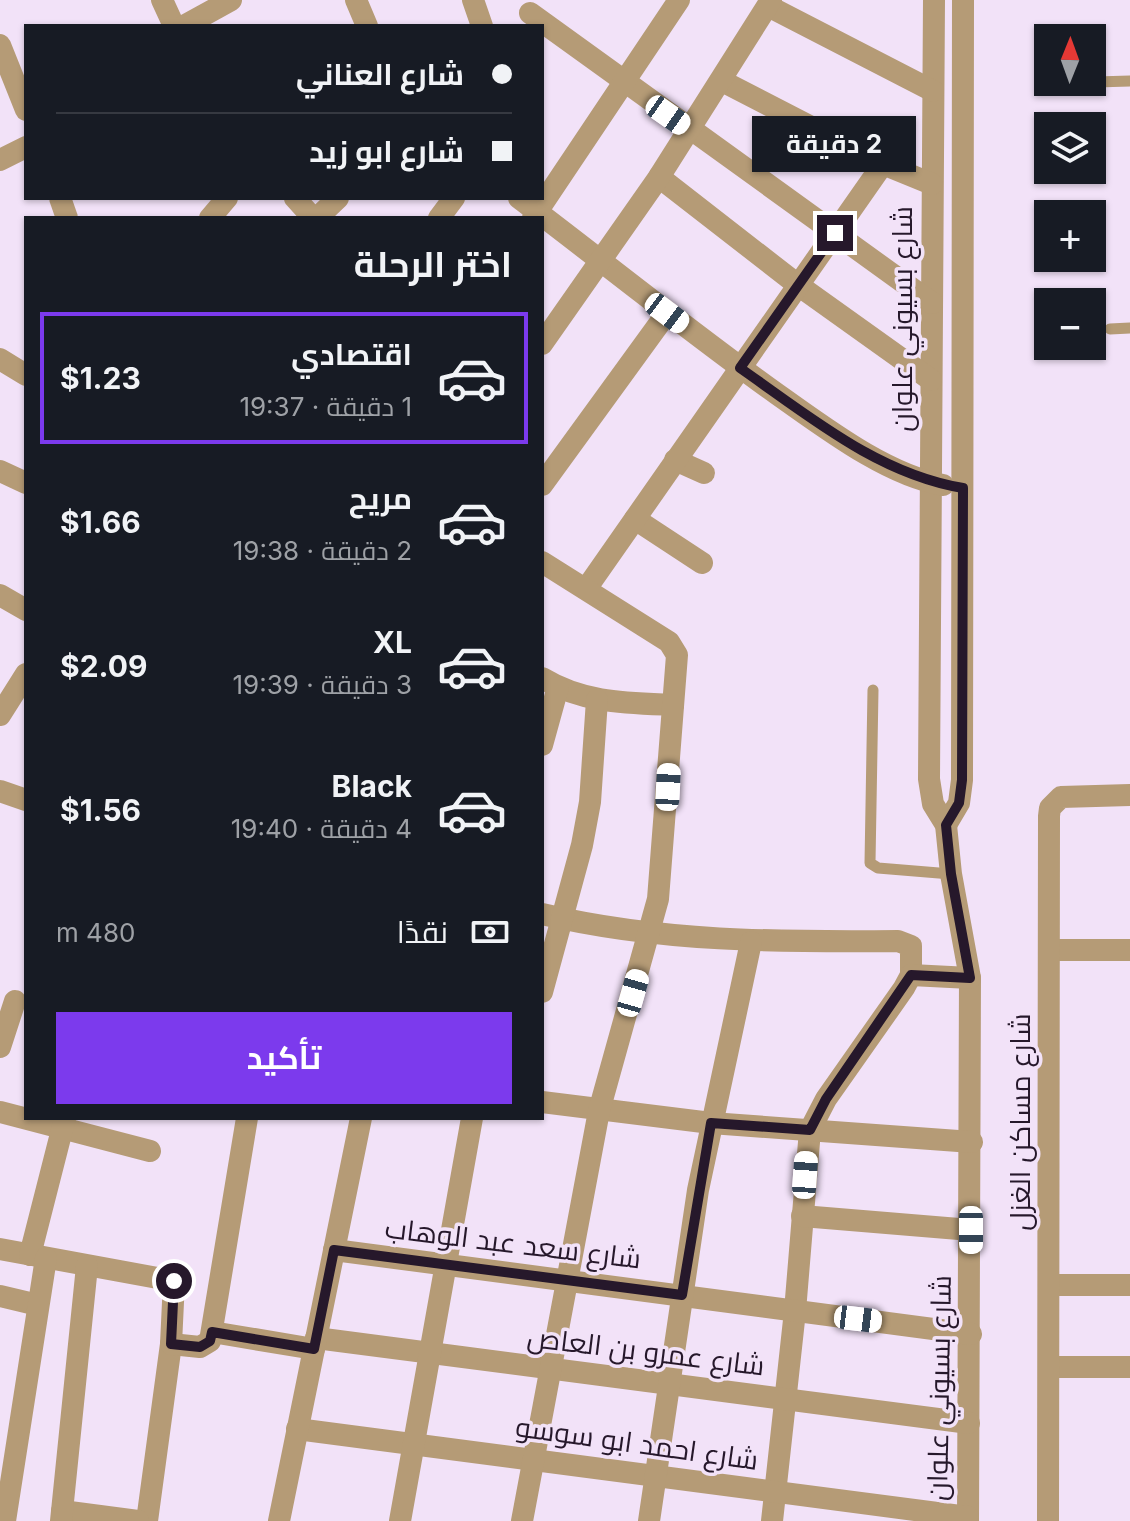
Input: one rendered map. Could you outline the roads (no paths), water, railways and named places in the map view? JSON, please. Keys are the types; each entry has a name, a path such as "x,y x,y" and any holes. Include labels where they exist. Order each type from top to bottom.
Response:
{"street":[{"path":"162,0 173,24"},
{"path":"188,24 231,0"},
{"path":"356,0 366,24"},
{"path":"473,0 481,24"},
{"path":"521,200 535,215 626,85 679,0"},
{"name":"شارع بسيوني علوان","path":"946,825 959,803 962,780 963,0"},
{"name":"شارع بسيوني علوان","path":"932,1 929,779 933,804 946,825 951,874 970,978 972,1142 968,1519"},
{"path":"544,341 659,177 769,3 933,91"},
{"path":"530,13 932,303"},
{"path":"0,45 24,105"},
{"path":"722,81 883,164 932,184"},
{"path":"0,160 24,148"},
{"path":"586,589 883,164"},
{"path":"659,177 798,285 931,380"},
{"path":"212,216 225,200"},
{"path":"297,200 313,216"},
{"path":"317,216 336,200"},
{"path":"544,221 601,260 740,368 836,436 931,483 963,488"},
{"path":"544,482 667,313"},
{"path":"0,359 24,353"},
{"path":"0,359 24,374"},
{"path":"675,460 704,473"},
{"path":"0,471 24,482"},
{"path":"635,519 702,563"},
{"path":"522,1521 599,1111 651,933 663,869 677,655 669,642 544,563"},
{"path":"0,595 24,609"},
{"path":"2,706 24,677"},
{"path":"544,730 550,683 597,700 673,705"},
{"path":"544,985 564,919 590,802 597,700"},
{"path":"0,791 24,799"},
{"name":"شارع مساكن الغزل","path":"1048,1521 1050,808 1061,797 1069,795 1130,795"},
{"path":"544,914 651,933 751,942 904,941 911,946 911,975 826,1099 810,1130 795,1311 772,1521"},
{"path":"649,1521 711,1123 751,942"},
{"path":"1050,950 1130,950"},
{"path":"911,975 970,978"},
{"path":"0,1047 14,1001"},
{"path":"544,1102 711,1123 972,1142"},
{"path":"0,1112 24,1116"},
{"path":"171,1344 205,1346 212,1332 247,1120"},
{"path":"279,1521 361,1120"},
{"path":"400,1521 472,1120"},
{"path":"3,1519 38,1305 38,1257 64,1123 150,1151"},
{"path":"802,1216 971,1230"},
{"path":"0,1249 174,1281 171,1344 147,1521"},
{"name":"شارع سعد عبد الوهاب","path":"334,1250 971,1334"},
{"path":"87,1266 62,1516 138,1521"},
{"path":"1049,1285 1130,1285"},
{"path":"0,1296 38,1305"},
{"name":"شارع عمرو بن العاص","path":"212,1332 430,1353 969,1423"},
{"path":"1049,1367 1130,1367"},
{"name":"شارع احمد ابو سوسو","path":"297,1429 968,1519"}],"lane":[{"path":"1106,82 1130,81"},
{"path":"1110,329 1130,328"},
{"path":"873,690 870,863 878,868 951,874"}]}
